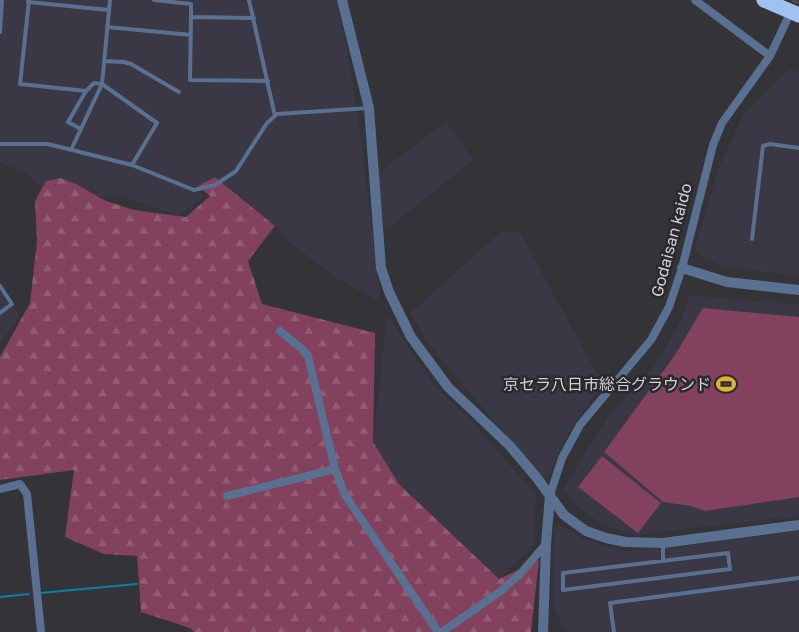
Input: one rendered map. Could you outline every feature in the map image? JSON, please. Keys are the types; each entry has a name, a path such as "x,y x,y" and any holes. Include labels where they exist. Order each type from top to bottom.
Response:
{"highway":[{"path":"764,0 793,18"}],"street":[{"path":"342,0 369,108 381,268 389,292 412,337 448,387 510,446 550,495 564,516 586,531 625,542 663,543 799,524"},
{"path":"695,0 770,56"},
{"name":"Godaisan kaido","path":"543,632 550,495 562,458 580,425 651,340 668,307 682,268 712,145 722,123 770,56 793,18"},
{"path":"682,268 727,282 799,290"},
{"path":"280,331 308,356 335,469 345,496 438,632"},
{"path":"226,496 335,469"},
{"path":"0,489 20,484 27,494 41,632"},
{"path":"442,632 501,591 520,574 546,544"}],"lane":[{"path":"0,32 2,0"},
{"path":"70,150 102,84 110,0"},
{"path":"154,0 191,4 190,80 268,81"},
{"path":"249,0 275,116"},
{"path":"86,91 20,84 28,1 109,10"},
{"path":"191,17 254,18"},
{"path":"107,27 191,35"},
{"path":"104,61 131,64 179,92"},
{"path":"81,129 68,122 86,91 94,83 102,84 157,123 132,165"},
{"path":"0,144 48,144 132,165 194,190 215,185 236,171 266,123 277,114 369,108"},
{"path":"752,239 763,146 770,144 799,148"},
{"path":"0,286 12,304 0,313"},
{"path":"663,543 663,561"},
{"path":"728,553 730,570 563,590 563,573 663,561 728,553"},
{"path":"614,632 610,603 799,578"}],"shaded area":[{"path":"0,0 336,0 344,32 359,124 380,293 377,300 339,280 293,245 275,226 215,177 198,186 203,198 178,216 121,196 55,199 26,173 0,163"},
{"path":"788,69 799,71 799,276 725,267 698,255 695,248 718,170 743,115"},
{"path":"446,121 473,160 387,229 384,227 377,174"},
{"path":"502,231 520,232 603,385 564,441 548,477 542,477 451,371 428,343 410,313"},
{"path":"0,281 20,316 0,343"},
{"name":"京セラ八日市総合グラウンド","path":"689,296 799,304 799,516 635,535 601,524 573,503 563,489 609,415 655,365 681,321"},
{"path":"387,315 437,388 471,420 536,495 534,545 499,579 399,484 373,442"},
{"path":"555,523 582,538 621,551 677,547 799,530 799,632 567,632 553,608"}],"green space":[{"path":"215,177 275,226 248,261 262,304 375,333 373,442 399,484 499,579 539,560 531,632 194,632 190,628 141,612 137,556 104,554 65,537 74,470 0,480 0,357 30,303 37,241 35,201 46,181 60,178 76,184 104,200 134,210 186,217 210,196 198,186"},
{"name":"京セラ八日市総合グラウンド","path":"703,308 799,317 799,497 705,511 691,506 663,502 604,452 675,355"},
{"path":"602,456 661,503 638,533 578,487"}],"waterway":[{"path":"40,593 137,584"},
{"path":"0,597 29,594"}],"tunnel":[{"path":"790,14 796,0"}],"place":[{"name":"京セラ八日市総合グラウンド","path":"726,384"}]}
